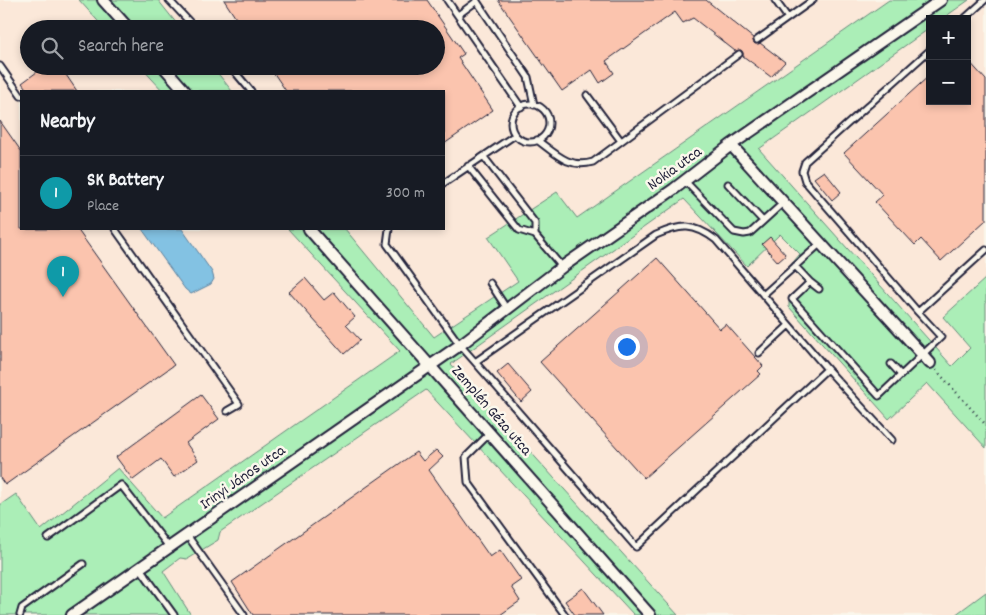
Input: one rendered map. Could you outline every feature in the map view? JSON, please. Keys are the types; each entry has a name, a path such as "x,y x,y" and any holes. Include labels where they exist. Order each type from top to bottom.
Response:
{"street":[{"path":"103,0 121,20"},
{"name":"Nokia utca","path":"431,365 562,267 685,181 732,145 941,0"},
{"path":"171,75 185,90"},
{"path":"732,145 930,363"},
{"name":"Zemplén Géza utca","path":"310,230 650,615"},
{"name":"Irinyi János utca","path":"72,615 431,365"}],"lane":[{"path":"169,0 188,20"},
{"path":"447,0 521,107"},
{"path":"775,0 788,18"},
{"path":"757,40 813,0"},
{"path":"968,15 985,0"},
{"path":"458,15 477,1 528,77 534,105"},
{"path":"537,140 568,162 576,164 593,162 739,54"},
{"path":"810,282 792,299 879,396 941,337 805,181 802,171 805,162 926,54"},
{"path":"0,66 20,95"},
{"path":"238,75 250,90"},
{"path":"587,95 621,141"},
{"path":"534,105 544,111 548,121 546,133 537,140 526,142 515,135 511,122 516,111 521,107 534,105"},
{"path":"445,182 515,135"},
{"path":"484,157 536,223 536,235"},
{"path":"468,166 519,230 536,235 562,267"},
{"path":"685,181 734,232 750,233 784,202"},
{"path":"728,184 763,221"},
{"path":"474,362 656,235 674,227 689,226 704,231 716,240 827,369 892,440"},
{"path":"116,230 239,404 228,411"},
{"path":"389,230 387,244 460,345 636,547 827,369"},
{"path":"763,295 821,243"},
{"path":"918,312 986,250"},
{"path":"795,266 819,289"},
{"path":"490,283 507,309"},
{"path":"759,353 789,325"},
{"path":"891,364 901,374"},
{"path":"490,433 466,457 468,482 565,615"},
{"path":"48,538 121,486 169,547"},
{"path":"187,535 244,615"},
{"path":"20,615 22,608 84,564"},
{"path":"140,568 174,615"}],"path":[{"path":"930,363 986,425"}],"shaded area":[{"path":"0,0 79,0 97,20 20,20 20,75 148,75 162,90 20,90 20,230 289,230 401,351 162,518 41,530 16,495 0,505"},
{"path":"158,0 889,0 577,218 488,238 518,281 433,337 346,230 445,230 445,90 231,90 219,75 445,75 445,20 174,20"},
{"path":"969,0 986,0 986,278 943,317 970,348 953,366 759,149 926,31 926,105 971,105 971,15 948,15"},
{"path":"684,199 747,266 780,234 801,255 805,283 789,296 889,419 927,383 986,448 986,592 955,615 678,615 451,364"},
{"path":"426,390 634,615 191,615 163,571 180,558 218,540 220,532"}],"green space":[{"path":"79,0 158,0 174,20 97,20"},
{"path":"889,0 969,0 948,15 926,15 926,31 759,149 952,366 970,348 943,317 986,278 986,448 927,383 889,419 789,307 789,296 805,283 789,267 800,254 780,234 747,266 684,199 451,364 678,615 634,615 426,390 220,532 218,540 187,559 180,558 163,571 191,615 0,615 0,505 16,494 41,530 118,468 162,518 400,351 289,230 346,230 434,337 518,281 488,237 557,192 577,218"},
{"path":"148,75 219,75 231,90 162,90"},
{"path":"986,592 986,615 955,615"}],"water":[{"path":"143,230 183,230 212,272 214,279 211,284 191,294 185,289"}],"building":[{"path":"224,0 427,0 441,20 237,20"},
{"path":"498,0 706,0 753,38 755,44 760,43 785,62 771,77 743,56 741,50 735,51 693,18 683,23 675,12 606,61 614,73 600,83 592,70 562,91"},
{"path":"445,26 464,54 458,58 493,110 445,143 445,90 285,90 275,75 445,75"},
{"path":"971,63 986,80 986,220 941,261 921,239 915,245 875,202 883,195 844,153 926,79 926,105 971,105"},
{"path":"33,75 66,75 76,90 27,90 22,83"},
{"path":"0,121 20,150 20,230 78,230 174,365 5,485 0,478"},
{"path":"824,171 841,192 832,200 814,178"},
{"path":"770,237 786,255 778,262 762,244"},
{"path":"657,258 720,329 726,324 763,366 758,371 761,374 644,478 540,362"},
{"path":"305,278 324,300 334,292 355,317 346,325 360,340 344,354 289,292"},
{"path":"508,364 532,392 521,402 497,373"},
{"path":"201,395 219,419 186,443 198,460 174,477 161,459 133,480 116,457"},
{"path":"436,450 443,457 429,470 490,557 500,550 521,580 511,587 520,601 500,615 253,615 232,582 416,452 423,461"},
{"path":"583,588 603,615 575,615 565,601"}],"place":[{"name":"SK Battery","path":"63,297"}]}
